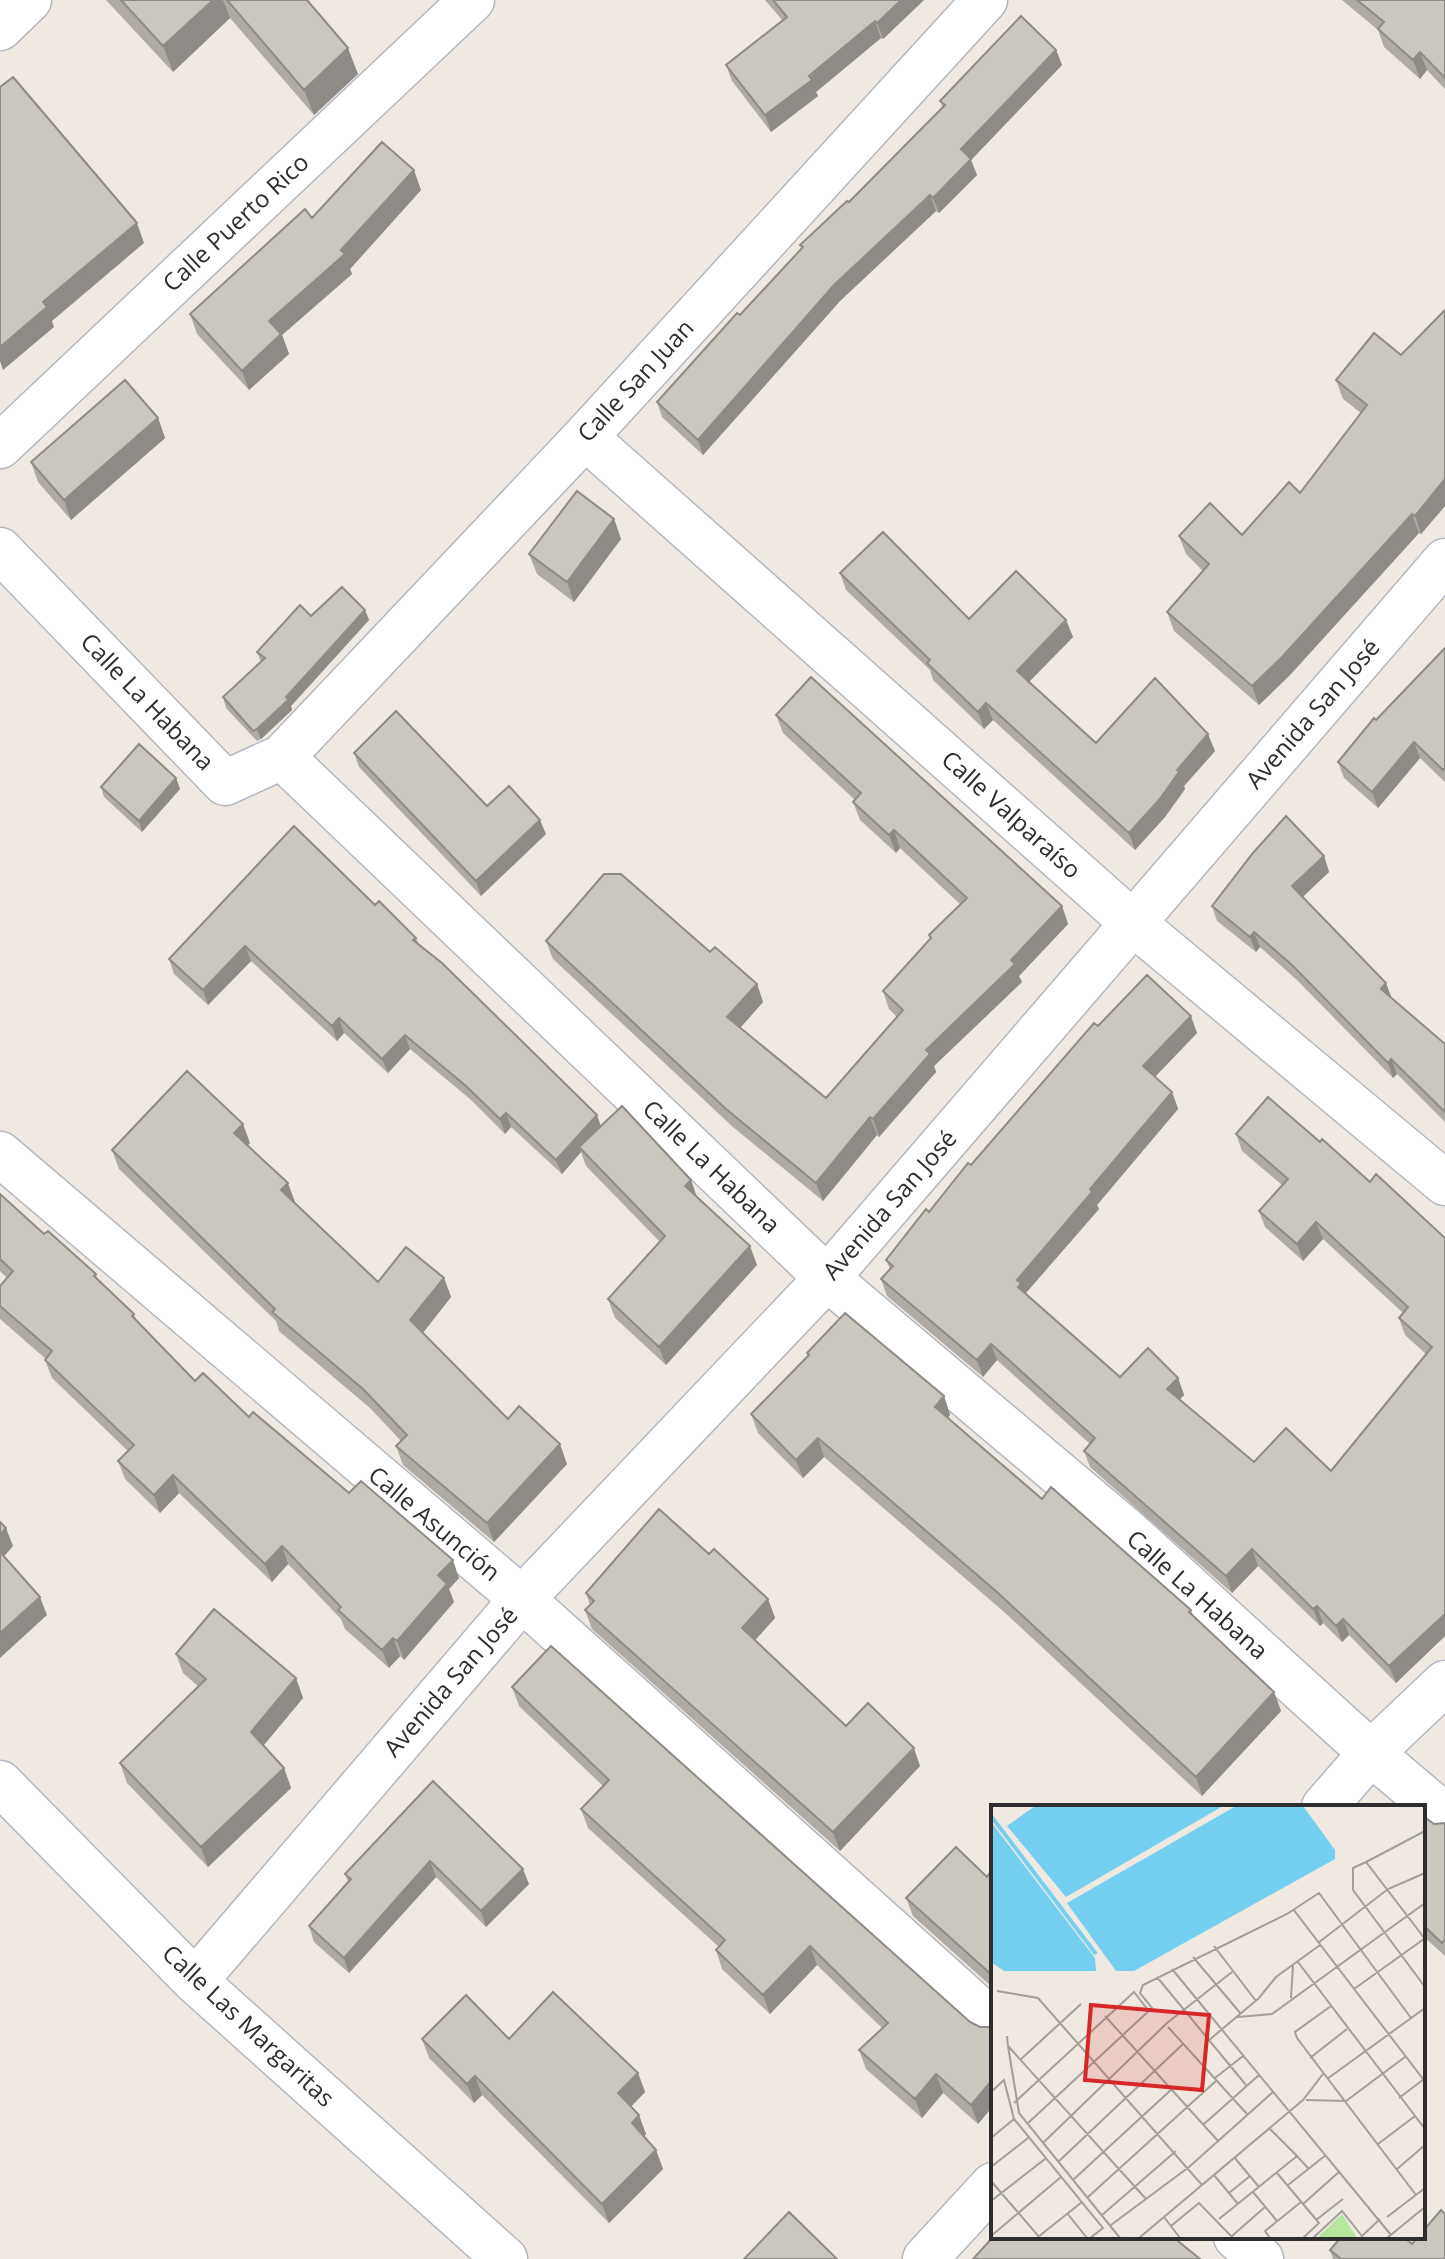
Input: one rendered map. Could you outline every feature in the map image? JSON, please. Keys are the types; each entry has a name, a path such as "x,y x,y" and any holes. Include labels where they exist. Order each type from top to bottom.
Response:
{"street":[{"path":"0,28 29,0"},
{"name":"Calle Puerto Rico","path":"0,446 472,0"},
{"name":"Calle San Juan","path":"282,757 585,437 985,0"},
{"name":"Calle Valparaíso","path":"585,437 1133,923 1445,1183"},
{"name":"Calle La Habana","path":"0,550 225,783 282,757 827,1278 1128,1532 1371,1753 1445,1816"},
{"name":"Avenida San José","path":"195,1981 522,1599 827,1278 1445,561"},
{"name":"Calle Asunción","path":"3,1163 522,1599 991,2020"},
{"path":"1326,1805 1371,1753 1445,1683"},
{"name":"Calle Las Margaritas","path":"0,1783 195,1981 505,2259"},
{"path":"925,2259 991,2187"},
{"path":"1238,2239 1261,2259"}],"building":[{"path":"121,0 213,0 163,46"},
{"path":"227,0 307,0 348,48 304,90"},
{"path":"773,0 901,0 877,23 875,21 809,76 812,80 765,115 726,65 787,17"},
{"path":"1357,0 1445,0 1445,78 1420,52 1413,60 1378,29 1384,22"},
{"path":"1021,16 1056,50 961,149 971,159 933,198 930,195 834,285 698,440 657,402 737,313 740,315 803,247 800,245 849,202 945,105 940,101"},
{"path":"13,77 137,223 43,302 47,307 0,347 0,87"},
{"path":"382,142 414,170 341,250 345,254 269,321 281,334 242,371 190,314 305,209 312,218"},
{"path":"1445,310 1445,479 1415,516 1412,514 1252,686 1167,612 1209,564 1179,536 1210,503 1242,535 1289,482 1300,493 1367,405 1336,380 1374,333 1401,355"},
{"path":"125,380 158,418 64,500 31,462"},
{"path":"577,491 614,519 567,582 529,554"},
{"path":"883,532 969,619 1016,571 1066,620 1017,671 1096,743 1155,678 1208,734 1177,770 1179,772 1159,800 1129,833 986,703 978,712 927,663 930,660 840,573"},
{"path":"342,587 365,610 286,697 288,700 253,731 223,697 265,658 257,652 300,605 311,616"},
{"path":"1445,648 1445,768 1443,770 1414,742 1372,792 1338,762 1374,718 1376,720"},
{"path":"811,677 1062,906 1011,960 1015,964 926,1050 930,1054 873,1119 870,1117 816,1183 726,1109 546,941 604,874 621,874 710,952 715,947 757,984 727,1017 826,1098 903,1010 883,991 931,938 929,935 967,898 894,830 889,835 853,802 861,793 776,715"},
{"path":"396,711 487,806 509,786 540,820 476,881 354,753"},
{"path":"139,744 176,778 139,821 101,787"},
{"path":"1286,816 1324,856 1292,886 1386,983 1381,989 1445,1044 1445,1112 1391,1059 1388,1063 1292,965 1254,932 1250,937 1212,906"},
{"path":"294,826 375,905 379,901 416,938 413,940 442,963 597,1115 556,1160 506,1113 500,1119 405,1035 382,1059 339,1018 332,1026 245,946 203,990 169,959"},
{"path":"1147,975 1191,1016 1143,1066 1172,1092 1017,1280 1021,1283 1018,1287 1120,1377 1148,1348 1178,1378 1167,1389 1254,1462 1286,1428 1331,1471 1432,1347 1399,1318 1408,1307 1316,1222 1297,1244 1259,1211 1288,1179 1236,1134 1268,1097 1370,1182 1376,1174 1445,1238 1445,1614 1389,1666 1343,1619 1336,1626 1317,1606 1313,1609 1252,1549 1226,1576 1084,1451 1095,1438 991,1344 977,1360 881,1279 893,1266 886,1260 926,1209 929,1212 968,1163 971,1165 1094,1023 1098,1026"},
{"path":"187,1071 243,1124 234,1133 288,1183 281,1190 378,1282 406,1247 444,1278 410,1320 508,1419 519,1406 560,1444 487,1523 396,1446 407,1435 363,1389 272,1312 275,1309 112,1150"},
{"path":"622,1106 691,1180 685,1186 750,1246 659,1347 608,1299 665,1236 579,1147"},
{"path":"0,1194 44,1234 48,1231 96,1274 94,1276 134,1314 132,1316 195,1381 203,1373 249,1417 253,1412 349,1493 361,1481 453,1560 438,1575 447,1584 397,1641 393,1638 382,1650 338,1610 341,1607 282,1546 265,1564 173,1475 154,1495 118,1461 134,1445 45,1360 52,1351 0,1306 0,1286 13,1271 0,1259"},
{"path":"845,1313 944,1396 935,1407 1042,1499 1051,1487 1191,1610 1189,1612 1274,1692 1196,1777 997,1592 818,1438 796,1460 751,1414"},
{"path":"659,1509 709,1554 714,1549 768,1599 742,1628 846,1726 868,1703 914,1748 833,1832 585,1610 594,1601 586,1593"},
{"path":"0,1552 40,1597 0,1633"},
{"path":"214,1609 296,1678 251,1732 284,1768 201,1847 120,1763 206,1679 176,1654"},
{"path":"551,1646 970,2022 980,2027 991,2027 991,2081 971,2105 936,2074 915,2099 859,2050 888,2023 810,1946 763,1995 716,1950 725,1940 581,1809 609,1780 512,1687"},
{"path":"433,1781 523,1869 481,1911 430,1861 344,1958 309,1926 351,1879 345,1874"},
{"path":"1425,1817 1434,1824 1445,1823 1445,1940 1442,1943 1425,1927"},
{"path":"956,1847 987,1877 989,1874 991,1974 906,1898"},
{"path":"553,1992 638,2073 618,2093 639,2115 632,2123 656,2150 602,2204 475,2076 467,2084 422,2039 466,1995 509,2039"},
{"path":"1441,2210 1445,2214 1445,2259 1341,2259 1330,2250 1339,2239 1406,2239 1412,2244 1416,2239 1425,2239 1425,2229"},
{"path":"789,2212 837,2259 744,2259"},
{"path":"991,2239 1175,2239 1200,2259 973,2259"}]}
